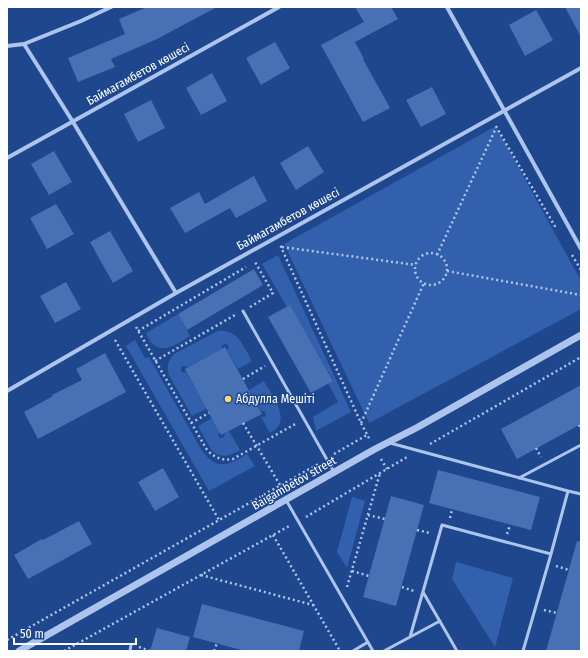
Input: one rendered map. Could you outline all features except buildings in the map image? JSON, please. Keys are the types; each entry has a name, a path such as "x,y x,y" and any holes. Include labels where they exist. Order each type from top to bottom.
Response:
{"street":[{"path":"7,46 24,44 111,7"},
{"name":"Баймағамбетов көшесі","path":"7,158 279,7"},
{"path":"447,7 581,249"},
{"path":"24,44 176,293"},
{"name":"Баймагамбетов көшесі","path":"7,391 131,318 581,68"},
{"name":"Baigambetov street","path":"19,651 375,449 418,427 581,336"}],"lane":[{"path":"243,311 334,472"},
{"path":"389,442 581,494"},
{"path":"519,478 581,445"},
{"path":"523,651 568,491"},
{"path":"286,500 373,651"},
{"path":"410,637 442,525 551,554"},
{"path":"423,591 457,651"},
{"path":"384,651 440,621"},
{"path":"353,651 368,642"},
{"path":"130,651 131,645"}],"path":[{"path":"437,255 504,110"},
{"path":"495,122 497,128 557,230"},
{"path":"281,247 287,243"},
{"path":"281,247 416,266"},
{"path":"281,247 361,423 375,449"},
{"path":"569,250 581,270"},
{"path":"426,254 437,255 445,261 447,266 446,276 439,283 434,285 424,284 417,276 416,266 418,261 426,254"},
{"path":"155,361 274,293 255,262 262,258"},
{"path":"138,331 248,266"},
{"path":"447,271 581,295"},
{"path":"361,423 424,284"},
{"path":"131,318 207,450 217,458 223,460 234,459 304,418"},
{"path":"109,331 219,520"},
{"path":"64,651 298,521 581,357"},
{"path":"243,378 272,362"},
{"path":"192,423 209,413"},
{"path":"243,423 280,486"},
{"path":"579,425 581,429"},
{"path":"7,640 280,486 367,435"},
{"path":"343,600 380,473"},
{"path":"368,515 385,519"},
{"path":"417,530 439,536"},
{"path":"273,535 340,651"},
{"path":"352,571 369,576"},
{"path":"201,575 313,605"},
{"path":"214,651 216,643"}],"shaded area":[{"path":"496,126 581,281 581,309 369,423 284,244"},
{"path":"278,255 351,412 316,431 313,417 338,402 328,383 333,380 290,306 287,307 262,264"},
{"path":"178,314 190,336 167,348 157,347 152,343 146,333"},
{"path":"218,331 225,331 235,336 243,344 252,361 238,369 227,350 229,348 228,345 225,344 222,346 222,349 188,367 182,366 181,371 183,373 186,372 207,408 192,416 169,375 168,364 174,354"},
{"path":"135,340 145,358 149,357 202,451 218,464 229,463 247,454 255,466 209,491 126,346"},
{"path":"264,381 279,408 281,420 276,429 270,433 261,417 265,417 266,414 264,411 261,411 249,390"},
{"path":"212,418 220,431 218,434 219,437 224,437 225,433 229,431 240,450 226,456 216,454 212,451 198,426"},
{"path":"352,497 365,501 347,568 337,552"},
{"path":"456,562 513,578 495,647 452,579"}],"place":[{"name":"Абдулла Мешіті","path":"228,399"}]}
